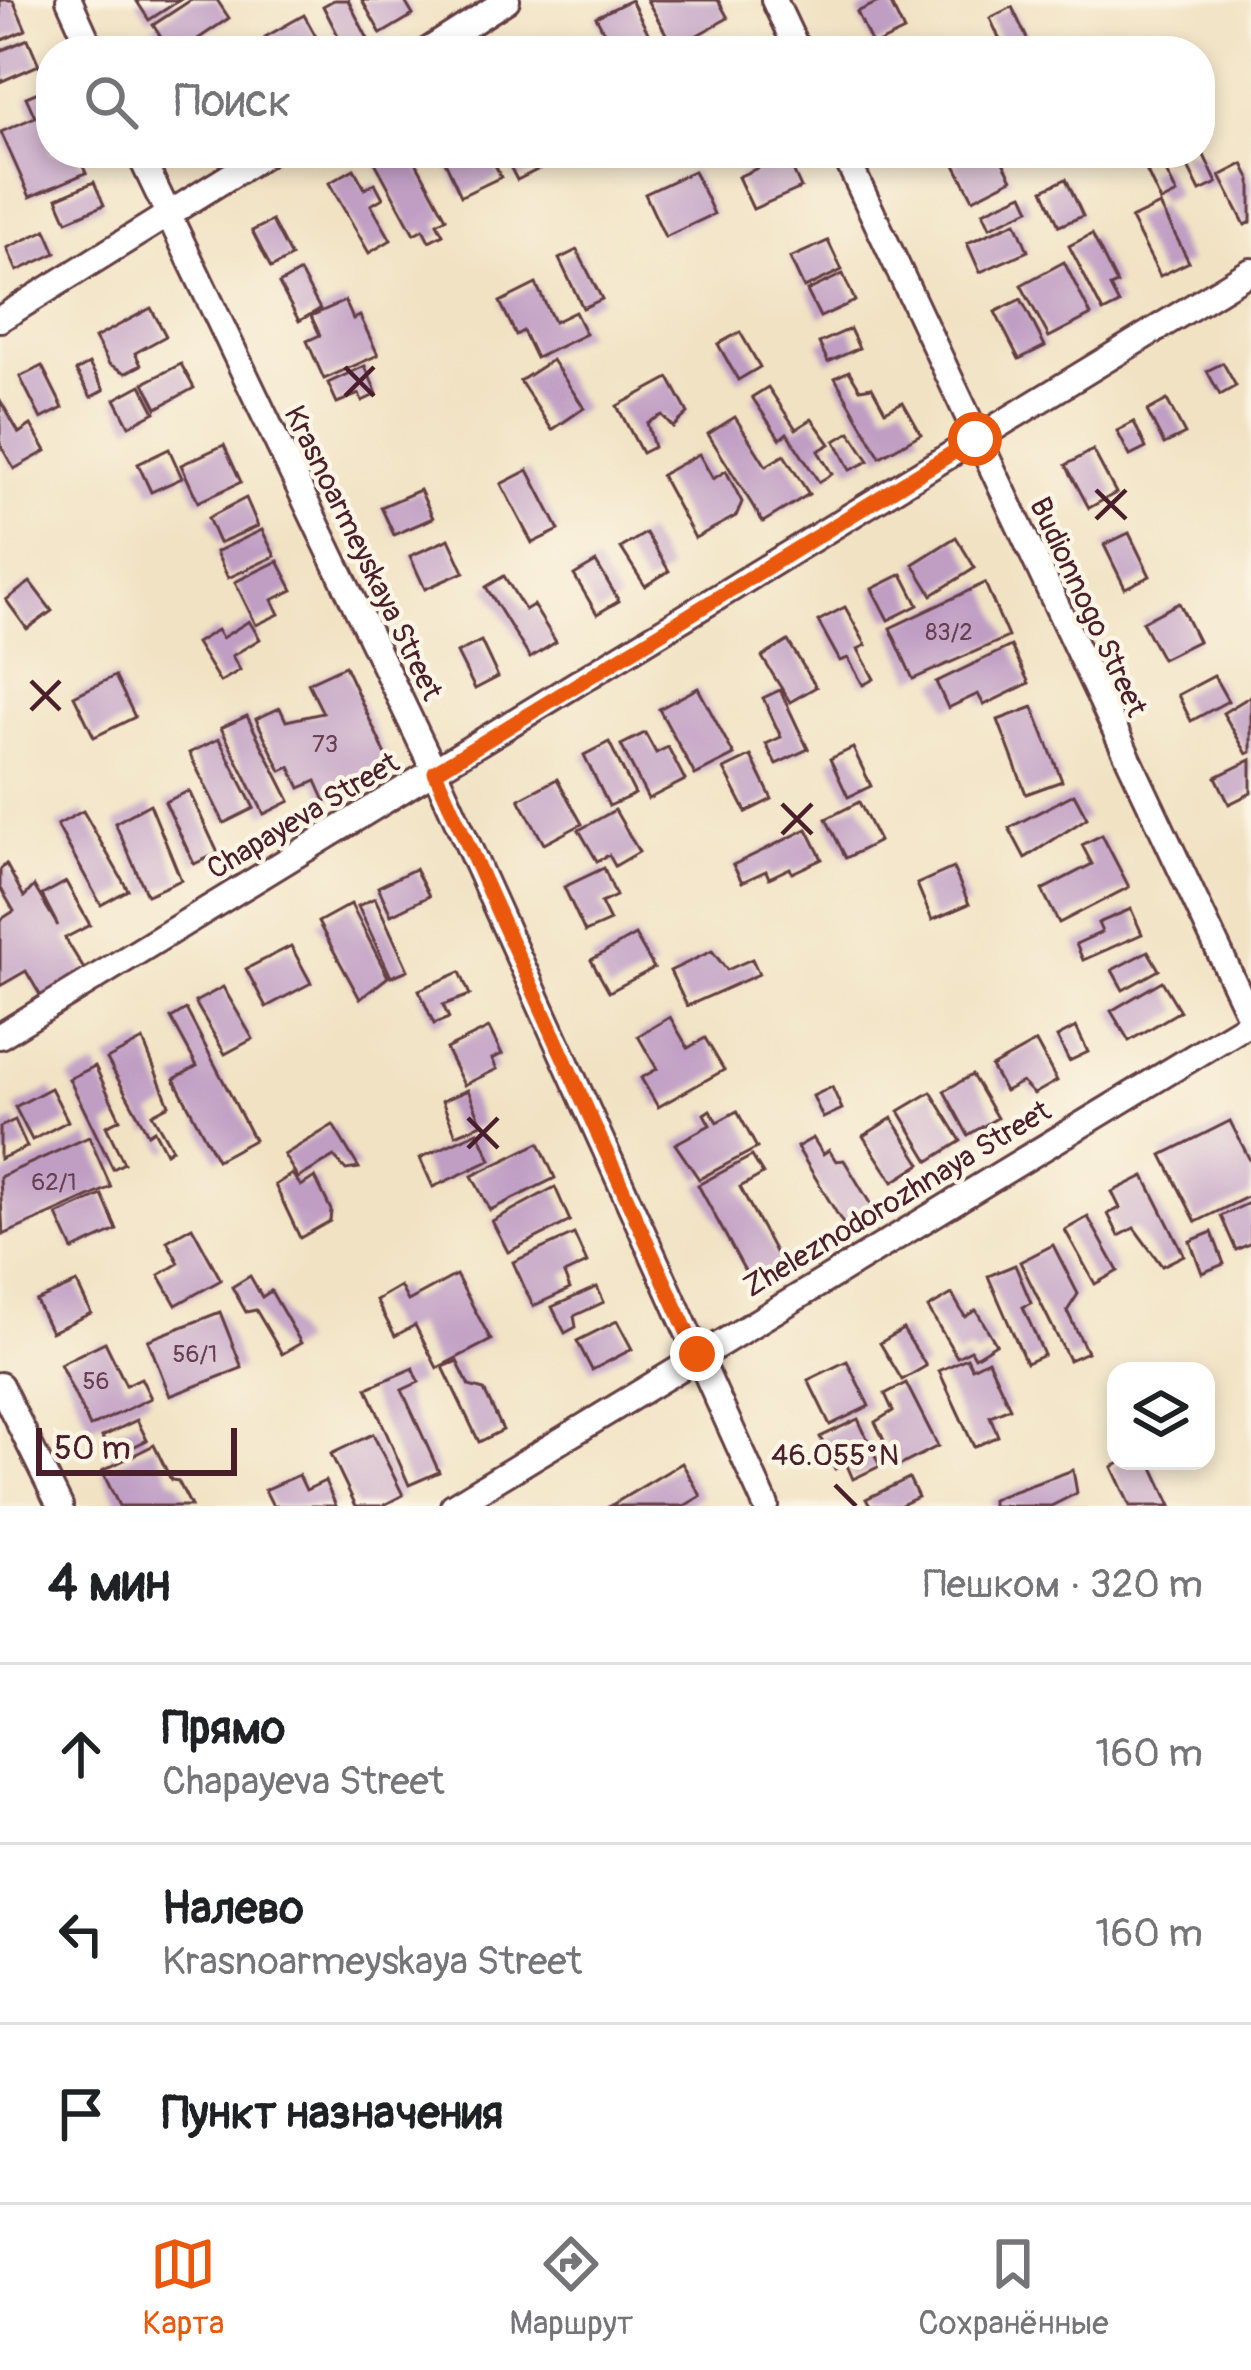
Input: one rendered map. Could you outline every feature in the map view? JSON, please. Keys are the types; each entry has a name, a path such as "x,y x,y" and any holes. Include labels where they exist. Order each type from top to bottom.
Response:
{"street":[{"path":"69,0 85,36"},
{"path":"451,36 507,0"},
{"path":"774,0 791,36"},
{"name":"Krasnoarmeyskaya Street","path":"146,168 435,772 766,1506"},
{"path":"0,319 243,168"},
{"name":"Budionnogo Street","path":"851,168 1251,1021"},
{"name":"Chapayeva Street","path":"0,1036 1251,271"},
{"name":"Zheleznodorozhnaya Street","path":"453,1506 1251,1021"},
{"path":"0,1385 60,1506"}],"building":[{"path":"0,0 13,0 26,30 0,41"},
{"path":"136,0 180,0 149,20"},
{"path":"191,0 217,0 229,18 202,36 160,36 153,25"},
{"path":"348,0 366,36 338,36 323,6"},
{"path":"362,0 404,0 413,15 381,34"},
{"path":"631,0 650,36 606,36 596,17"},
{"path":"647,0 718,0 728,18 696,36 667,36"},
{"path":"889,0 904,31 868,36 857,12"},
{"path":"1012,7 1026,36 998,36 990,18"},
{"path":"304,15 316,36 267,36"},
{"path":"28,39 36,66 0,82 0,51"},
{"path":"36,93 36,168 84,168 86,173 30,197 1,132 35,117 26,97"},
{"path":"1243,164 1251,180 1251,222 1245,225 1220,176"},
{"path":"378,168 419,168 446,218 437,223 443,234 429,241 423,229 414,234"},
{"path":"448,168 496,168 501,177 461,196"},
{"path":"511,168 541,168 517,180"},
{"path":"758,168 792,168 801,188 753,209 738,177"},
{"path":"957,168 1006,168 1012,179 973,199"},
{"path":"1164,168 1177,194 1161,202 1147,172"},
{"path":"1188,168 1210,168 1217,183 1200,191"},
{"path":"354,169 365,189 375,183 383,198 371,205 391,240 369,253 329,183"},
{"path":"694,171 714,214 665,237 645,194"},
{"path":"1066,179 1083,216 1059,226 1043,190"},
{"path":"94,182 104,205 67,221 57,198"},
{"path":"1023,194 1030,209 990,227 983,212"},
{"path":"1160,205 1189,262 1160,276 1131,219"},
{"path":"272,221 291,257 271,268 252,231"},
{"path":"1016,222 1028,251 980,272 967,243"},
{"path":"46,230 56,253 17,271 7,248"},
{"path":"1092,234 1117,284 1110,287 1119,304 1103,312 1069,246"},
{"path":"828,241 842,270 804,288 790,258"},
{"path":"577,250 602,299 583,308 559,259"},
{"path":"1064,262 1091,315 1049,337 1021,285"},
{"path":"300,272 320,309 299,321 279,284"},
{"path":"843,274 855,301 820,317 807,291"},
{"path":"536,284 554,322 575,312 586,334 536,358 523,331 516,335 500,302"},
{"path":"1021,299 1045,346 1019,359 995,312"},
{"path":"345,301 353,319 360,316 378,355 324,379 307,341 320,335 311,316"},
{"path":"151,308 166,336 135,353 141,365 126,373 109,364 95,338"},
{"path":"850,329 859,348 828,362 819,343"},
{"path":"740,332 760,367 738,380 718,344"},
{"path":"552,360 584,408 552,430 520,381"},
{"path":"1223,363 1236,386 1220,395 1207,371"},
{"path":"89,364 104,390 91,397 76,371"},
{"path":"181,364 194,388 157,408 144,383"},
{"path":"42,366 63,408 41,419 20,377"},
{"path":"365,366 377,394 362,401 359,394 337,403 328,383"},
{"path":"849,371 860,389 872,387 885,411 903,402 921,434 880,457 835,378"},
{"path":"669,378 688,413 673,427 662,415 647,423 654,447 642,453 617,406"},
{"path":"141,385 155,412 129,426 115,399"},
{"path":"768,387 796,429 812,419 830,444 818,451 832,474 819,482 787,433 780,439 752,397"},
{"path":"0,400 19,433 31,425 46,451 14,469 0,444"},
{"path":"1167,400 1185,434 1164,444 1147,411"},
{"path":"735,417 766,466 784,455 809,494 763,522 708,434"},
{"path":"1134,422 1146,448 1130,456 1117,431"},
{"path":"850,432 869,461 850,470 835,441"},
{"path":"224,445 241,482 198,502 181,465"},
{"path":"169,449 182,478 151,492 138,464"},
{"path":"1093,450 1116,493 1089,508 1066,465"},
{"path":"699,454 713,479 726,471 742,502 736,516 695,538 661,475"},
{"path":"528,470 559,530 532,543 501,484"},
{"path":"420,490 433,518 394,535 381,507"},
{"path":"246,498 258,526 219,543 208,518"},
{"path":"262,530 275,556 228,578 216,552"},
{"path":"646,533 669,571 645,586 621,548"},
{"path":"1129,533 1150,576 1125,588 1104,545"},
{"path":"956,537 975,568 932,595 913,564"},
{"path":"449,539 464,572 425,589 410,556"},
{"path":"278,561 293,590 272,600 279,614 256,625 235,582"},
{"path":"596,562 619,601 597,614 574,575"},
{"path":"902,574 918,605 888,620 872,589"},
{"path":"504,576 525,610 533,605 556,642 530,658 486,587"},
{"path":"30,582 52,611 27,629 6,600"},
{"path":"985,583 1008,637 913,679 890,628"},
{"path":"1179,603 1198,641 1162,659 1142,622"},
{"path":"845,607 866,645 858,649 874,679 863,685 848,658 840,661 818,621"},
{"path":"249,621 260,639 232,656 240,670 220,682 196,643 217,630 222,638"},
{"path":"481,641 498,677 475,689 457,653"},
{"path":"788,641 816,687 790,702 762,657"},
{"path":"1011,646 1029,683 984,705 978,694 948,708 936,682"},
{"path":"345,666 393,770 325,801 316,781 300,788 290,767 281,771 256,719 280,708 286,721 323,713 308,683"},
{"path":"115,676 135,717 94,737 74,696"},
{"path":"1214,676 1228,701 1191,721 1178,695"},
{"path":"698,688 734,755 695,775 659,709"},
{"path":"780,690 808,749 776,764 766,744 781,737 763,698"},
{"path":"1251,696 1251,752 1247,754 1223,713"},
{"path":"1033,707 1062,781 1026,794 998,720"},
{"path":"247,716 290,801 264,814 221,728"},
{"path":"645,733 656,753 668,747 685,780 648,799 621,745"},
{"path":"219,739 254,808 224,823 189,753"},
{"path":"609,742 635,794 609,806 584,755"},
{"path":"853,748 871,786 848,797 830,759"},
{"path":"751,756 772,799 746,812 724,769"},
{"path":"1251,760 1251,793 1229,804 1216,777"},
{"path":"557,779 582,824 544,844 519,799"},
{"path":"189,791 218,853 194,864 165,802"},
{"path":"1074,794 1087,818 1025,858 1009,828"},
{"path":"859,802 879,841 846,858 826,819"},
{"path":"150,804 181,880 147,895 115,823"},
{"path":"615,810 639,852 615,866 609,855 597,861 579,830"},
{"path":"83,811 128,890 101,905 57,825"},
{"path":"807,829 822,859 792,873 790,868 769,878 766,871 742,882 733,865"},
{"path":"1102,835 1129,887 1059,923 1042,890 1092,864 1082,845"},
{"path":"6,864 24,897 34,886 58,926 42,895 66,882 90,925 65,938 87,974 43,1000 26,971 0,986 0,920 14,911 0,887 0,870"},
{"path":"604,868 616,896 601,903 610,921 585,932 564,887"},
{"path":"953,868 969,904 932,920 917,884"},
{"path":"415,869 429,896 391,915 378,887"},
{"path":"375,898 408,970 391,977 358,906"},
{"path":"351,904 388,977 360,999 318,922"},
{"path":"1131,909 1142,934 1083,960 1076,944 1102,932 1098,923"},
{"path":"635,935 654,968 609,992 591,960"},
{"path":"291,946 311,983 266,1007 246,969"},
{"path":"712,951 727,970 752,959 759,974 687,1006 670,971"},
{"path":"1148,951 1159,970 1123,990 1112,970"},
{"path":"460,972 470,995 443,1005 449,1018 434,1024 419,990"},
{"path":"1162,981 1180,1011 1129,1041 1111,1011"},
{"path":"223,987 253,1039 225,1054 195,1002"},
{"path":"186,1009 254,1140 217,1160 174,1079 197,1066 171,1018"},
{"path":"670,1017 688,1048 705,1038 724,1070 658,1107 641,1078 657,1069 638,1036"},
{"path":"1076,1027 1088,1052 1069,1061 1057,1037"},
{"path":"489,1028 502,1054 492,1059 497,1069 464,1085 446,1049"},
{"path":"143,1040 169,1105 152,1114 172,1149 166,1153 154,1130 148,1134 107,1059"},
{"path":"1036,1042 1057,1081 1034,1094 1022,1082 1005,1091 991,1067"},
{"path":"95,1066 120,1119 106,1126 124,1163 113,1169 69,1079"},
{"path":"972,1075 997,1118 968,1135 944,1091"},
{"path":"832,1087 842,1109 823,1118 813,1096"},
{"path":"51,1088 68,1121 32,1140 15,1107"},
{"path":"468,1090 482,1124 456,1135 442,1101"},
{"path":"931,1092 961,1141 929,1161 899,1111"},
{"path":"710,1110 717,1122 737,1111 757,1148 699,1179 675,1144 710,1125 704,1114"},
{"path":"892,1118 921,1164 893,1182 863,1136"},
{"path":"15,1120 27,1147 0,1159 0,1127"},
{"path":"1230,1121 1251,1162 1251,1195 1196,1222 1162,1155"},
{"path":"333,1125 359,1168 346,1170 334,1157 298,1178 284,1155"},
{"path":"478,1132 491,1160 433,1187 420,1158"},
{"path":"89,1137 111,1187 3,1235 0,1177"},
{"path":"813,1138 823,1154 829,1150 836,1161 844,1160 874,1210 845,1227 797,1147"},
{"path":"539,1143 555,1178 490,1210 472,1176"},
{"path":"752,1156 763,1174 740,1187 781,1263 750,1280 698,1185"},
{"path":"292,1174 301,1186 315,1177 331,1210 330,1221 300,1238 275,1185"},
{"path":"1144,1176 1184,1255 1162,1266 1134,1228 1119,1236 1108,1214 1120,1208 1112,1192"},
{"path":"555,1187 570,1221 508,1252 492,1221"},
{"path":"102,1195 117,1230 73,1250 57,1215"},
{"path":"1251,1202 1251,1243 1236,1250 1221,1216"},
{"path":"1088,1217 1118,1271 1095,1284 1065,1230"},
{"path":"192,1227 221,1280 176,1305 159,1275 179,1263 167,1241"},
{"path":"1212,1232 1224,1264 1202,1273 1190,1241"},
{"path":"574,1234 587,1263 564,1274 570,1289 533,1306 513,1262"},
{"path":"1053,1245 1078,1294 1067,1311 1087,1352 1069,1360 1020,1262"},
{"path":"1015,1265 1031,1303 1023,1307 1044,1355 1026,1363 988,1276"},
{"path":"456,1275 491,1340 437,1368 415,1325 395,1336 376,1300 400,1286 408,1301"},
{"path":"250,1276 262,1297 271,1291 301,1343 282,1354 256,1310 246,1312 232,1287"},
{"path":"77,1283 91,1313 51,1332 36,1301"},
{"path":"597,1287 604,1302 574,1316 576,1327 565,1333 552,1307"},
{"path":"952,1294 965,1317 976,1310 996,1344 975,1357 971,1350 957,1357 928,1308"},
{"path":"220,1312 242,1368 170,1396 148,1340"},
{"path":"617,1321 632,1349 592,1370 577,1341"},
{"path":"903,1329 926,1366 902,1380 880,1343"},
{"path":"105,1342 126,1385 141,1378 151,1398 90,1427 60,1364"},
{"path":"967,1358 972,1368 988,1360 1010,1408 990,1416 998,1436 974,1447 939,1371"},
{"path":"457,1361 469,1386 484,1390 503,1430 479,1442 443,1367"},
{"path":"847,1361 869,1406 830,1425 808,1380"},
{"path":"413,1368 419,1382 402,1390 439,1472 409,1485 367,1388"},
{"path":"906,1383 938,1446 897,1467 875,1422 893,1411 885,1394"},
{"path":"858,1419 880,1466 853,1479 846,1463 835,1469 820,1437"},
{"path":"137,1420 147,1440 112,1457 102,1437"},
{"path":"373,1434 403,1495 382,1506 356,1506 331,1454"},
{"path":"154,1445 171,1480 178,1481 191,1506 119,1506 102,1471"},
{"path":"682,1463 701,1496 684,1506 610,1506"},
{"path":"1073,1470 1077,1493 1051,1506 992,1506 992,1499"},
{"path":"1113,1470 1154,1470 1171,1506 1130,1506"},
{"path":"299,1475 306,1490 325,1481 336,1506 273,1506 265,1490"},
{"path":"909,1478 918,1497 899,1506 870,1506 866,1499"}],"route":[{"path":"697,1354 435,772 975,439"}]}
